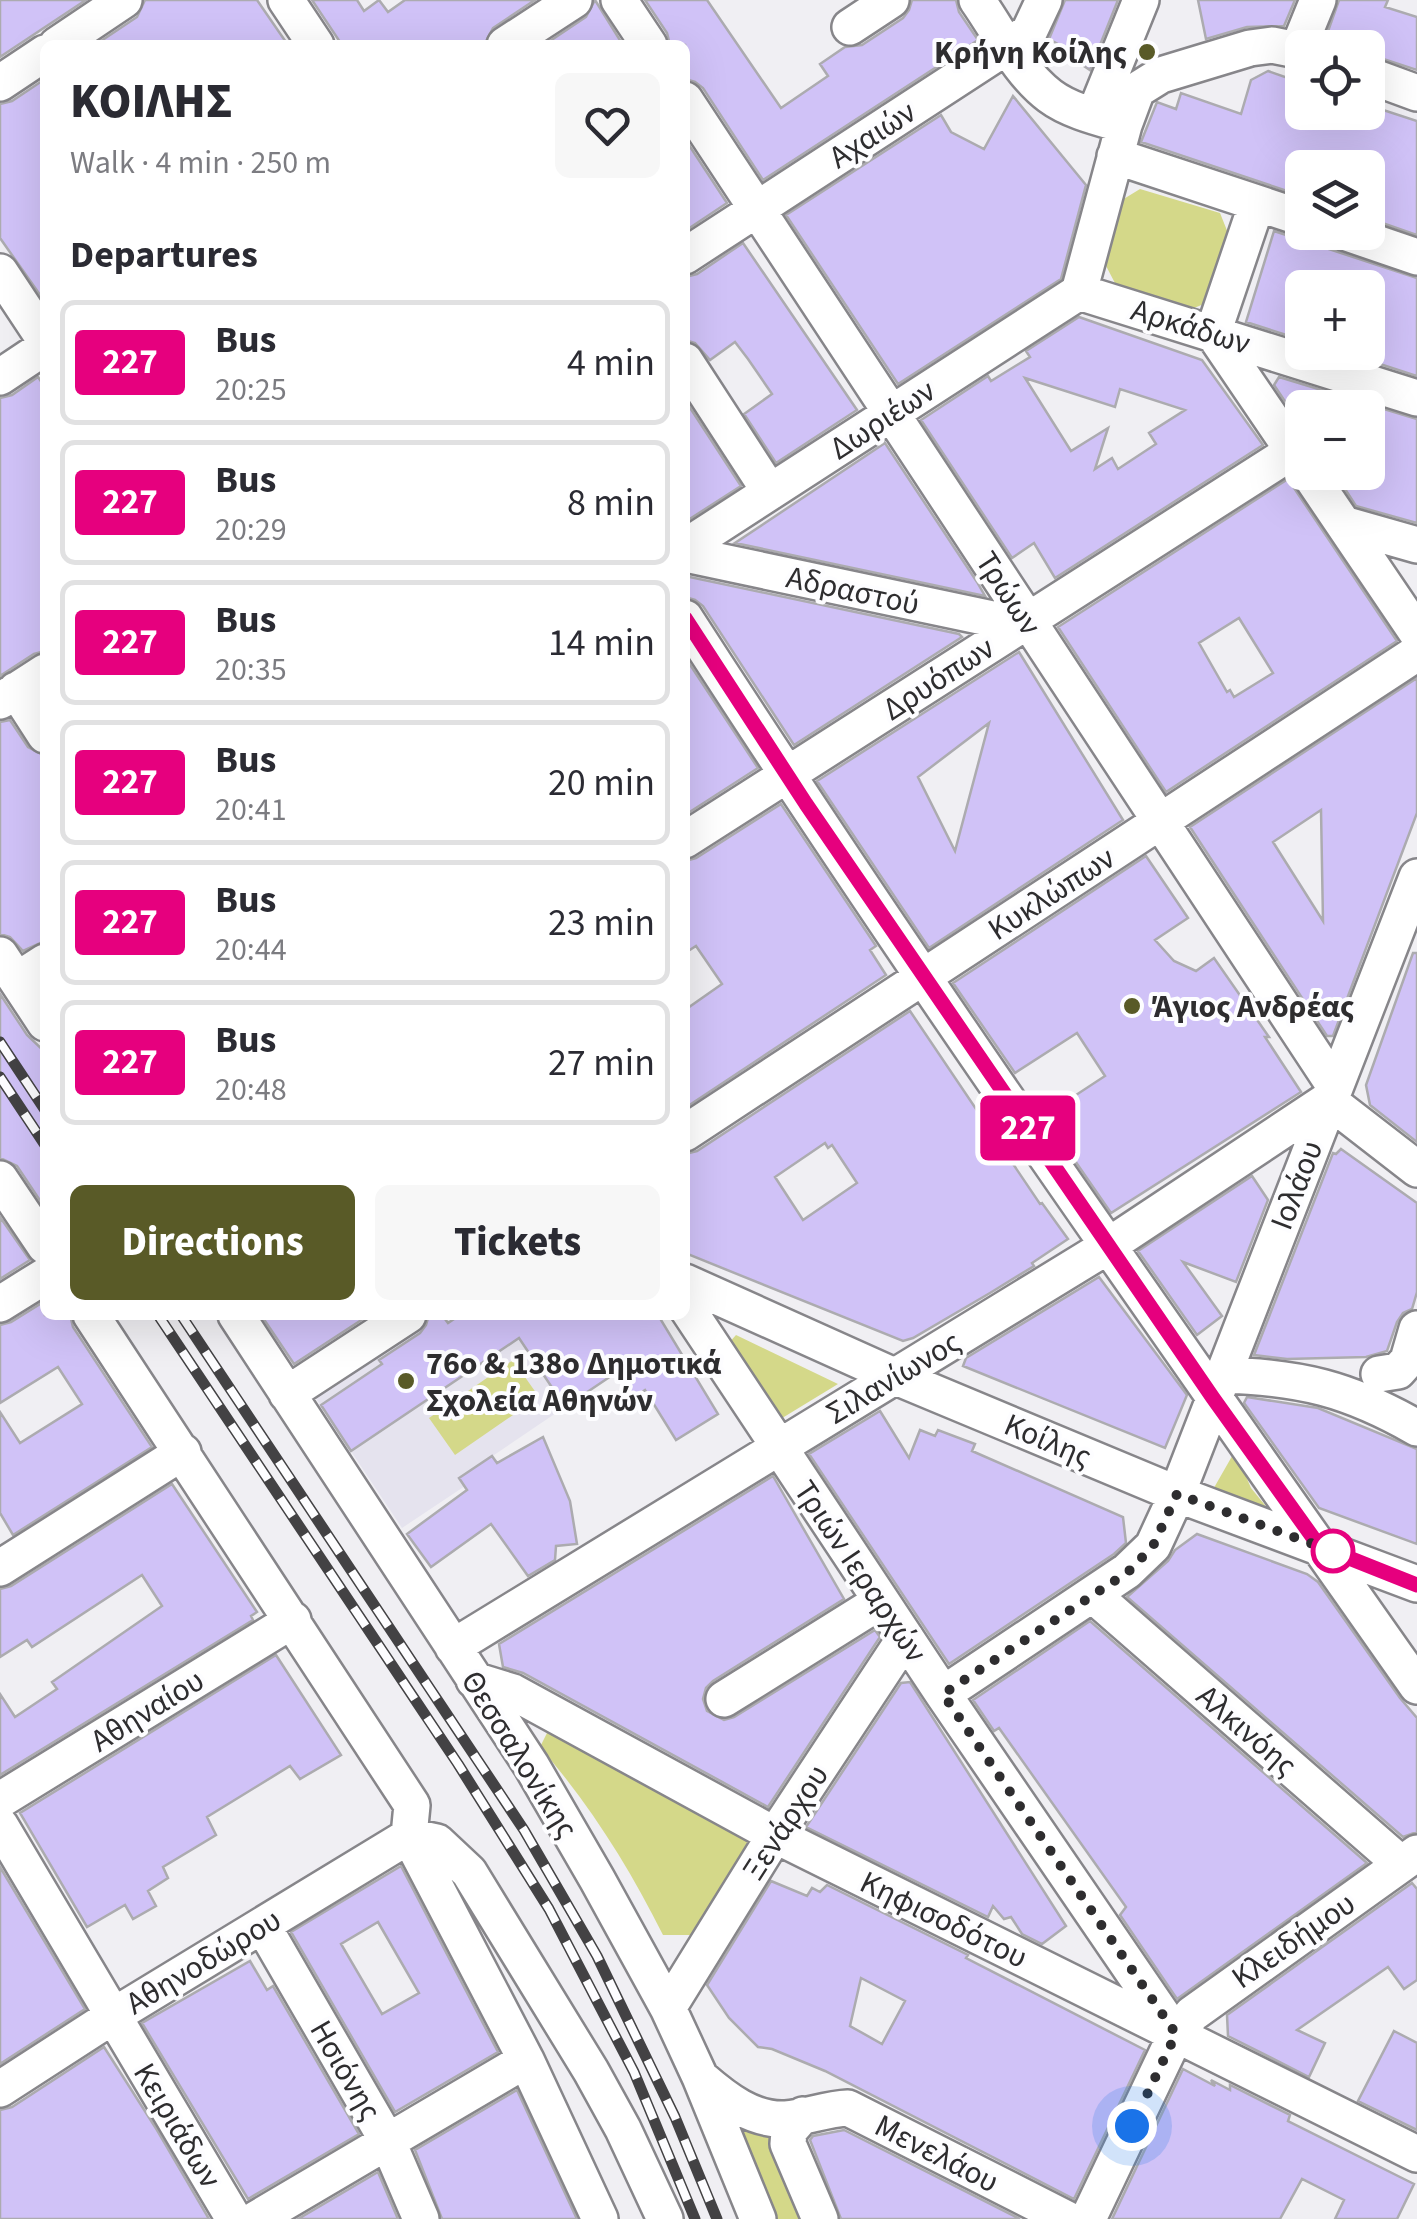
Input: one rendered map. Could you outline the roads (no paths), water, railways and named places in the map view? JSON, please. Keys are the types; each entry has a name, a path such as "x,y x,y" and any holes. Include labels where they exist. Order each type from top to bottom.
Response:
{"street":[{"path":"64,40 124,0"},
{"path":"286,0 313,40"},
{"path":"513,40 574,0"},
{"path":"619,0 645,40"},
{"path":"850,27 891,0"},
{"path":"978,0 1020,64 1050,96 1111,133 1257,203 1285,212"},
{"name":"Αχαιών","path":"690,253 1029,32 1044,0"},
{"path":"1079,292 1141,0"},
{"path":"1307,30 1318,0"},
{"path":"1111,133 1137,90 1161,74 1250,48 1285,48"},
{"path":"0,83 40,56"},
{"path":"1385,82 1417,94"},
{"name":"Τρώων","path":"690,108 1025,623 1160,822 1331,1093 1417,1169"},
{"path":"1257,203 1214,333 1285,439"},
{"path":"1385,246 1417,257"},
{"path":"0,272 40,332"},
{"name":"Αρκάδων","path":"1079,292 1417,398"},
{"name":"Δωριέων","path":"690,547 1079,292"},
{"path":"0,377 40,351"},
{"path":"690,369 770,492"},
{"name":"Δρυόπων","path":"690,837 1025,623 1285,472"},
{"path":"1321,490 1417,633"},
{"path":"1347,525 1417,545"},
{"name":"Αδραστού","path":"690,551 1025,623"},
{"path":"690,626 786,775 1108,1246 1217,1386 1319,1546 1417,1686"},
{"name":"Κυκλώπων","path":"690,1130 1417,653"},
{"path":"20,688 40,726"},
{"name":"Ιολάου","path":"943,1694 1128,1572 1153,1546 1177,1494 1417,877"},
{"path":"21,965 40,1011"},
{"name":"Σιλανίωνος","path":"452,1647 1108,1246 1331,1093"},
{"path":"0,1178 40,1238"},
{"path":"0,1304 40,1279"},
{"name":"Κοίλης","path":"690,1284 894,1376 1177,1494 1417,1584"},
{"name":"Τριών Ιεραρχών","path":"690,1313 905,1638 1176,2034"},
{"path":"94,1320 412,1805 408,1836 526,2060 600,2219"},
{"name":"Θεσσαλονίκης","path":"239,1320 531,1766 668,2008 758,2219"},
{"path":"287,1394 400,1320"},
{"path":"1380,1374 1398,1371 1408,1360 1417,1329"},
{"path":"1217,1386 1305,1380 1383,1408 1417,1428"},
{"path":"3,1557 182,1452"},
{"name":"Αλκινόης","path":"1092,1595 1409,1859"},
{"path":"724,1699 880,1600"},
{"name":"Αθηναίου","path":"0,1800 293,1620"},
{"name":"Ξενάρχου","path":"668,2008 775,1835 905,1638"},
{"name":"Κηφισοδότου","path":"474,1680 513,1692 775,1835 1417,2154"},
{"name":"Κειριάδων","path":"0,1825 234,2219"},
{"path":"408,1836 437,1842 469,1872 591,2071 665,2219"},
{"name":"Αθηνοδώρου","path":"0,2089 408,1836"},
{"name":"Κλειδήμου","path":"1088,2219 1176,2034 1192,2014 1409,1859"},
{"name":"Ησιόνης","path":"263,1926 388,2142 421,2219"},
{"path":"256,2219 526,2060"},
{"name":"Μενελάου","path":"700,2077 720,2095 754,2113 784,2119 848,2108 1067,2219"},
{"path":"803,2115 790,2131 788,2144 820,2219"}],"railway":[{"path":"0,1042 40,1102"},
{"path":"0,1077 40,1137"},
{"path":"161,1320 458,1764 549,1909 634,2072 695,2219"},
{"path":"184,1320 524,1830 597,1956 675,2117 717,2219"}],"place":[{"name":"Κρήνη Κοίλης","path":"1147,52"},
{"name":"Άγιος Ανδρέας","path":"1132,1006"},
{"name":"76ο & 138ο Δημοτικά Σχολεία Αθηνών","path":"406,1381"}]}
